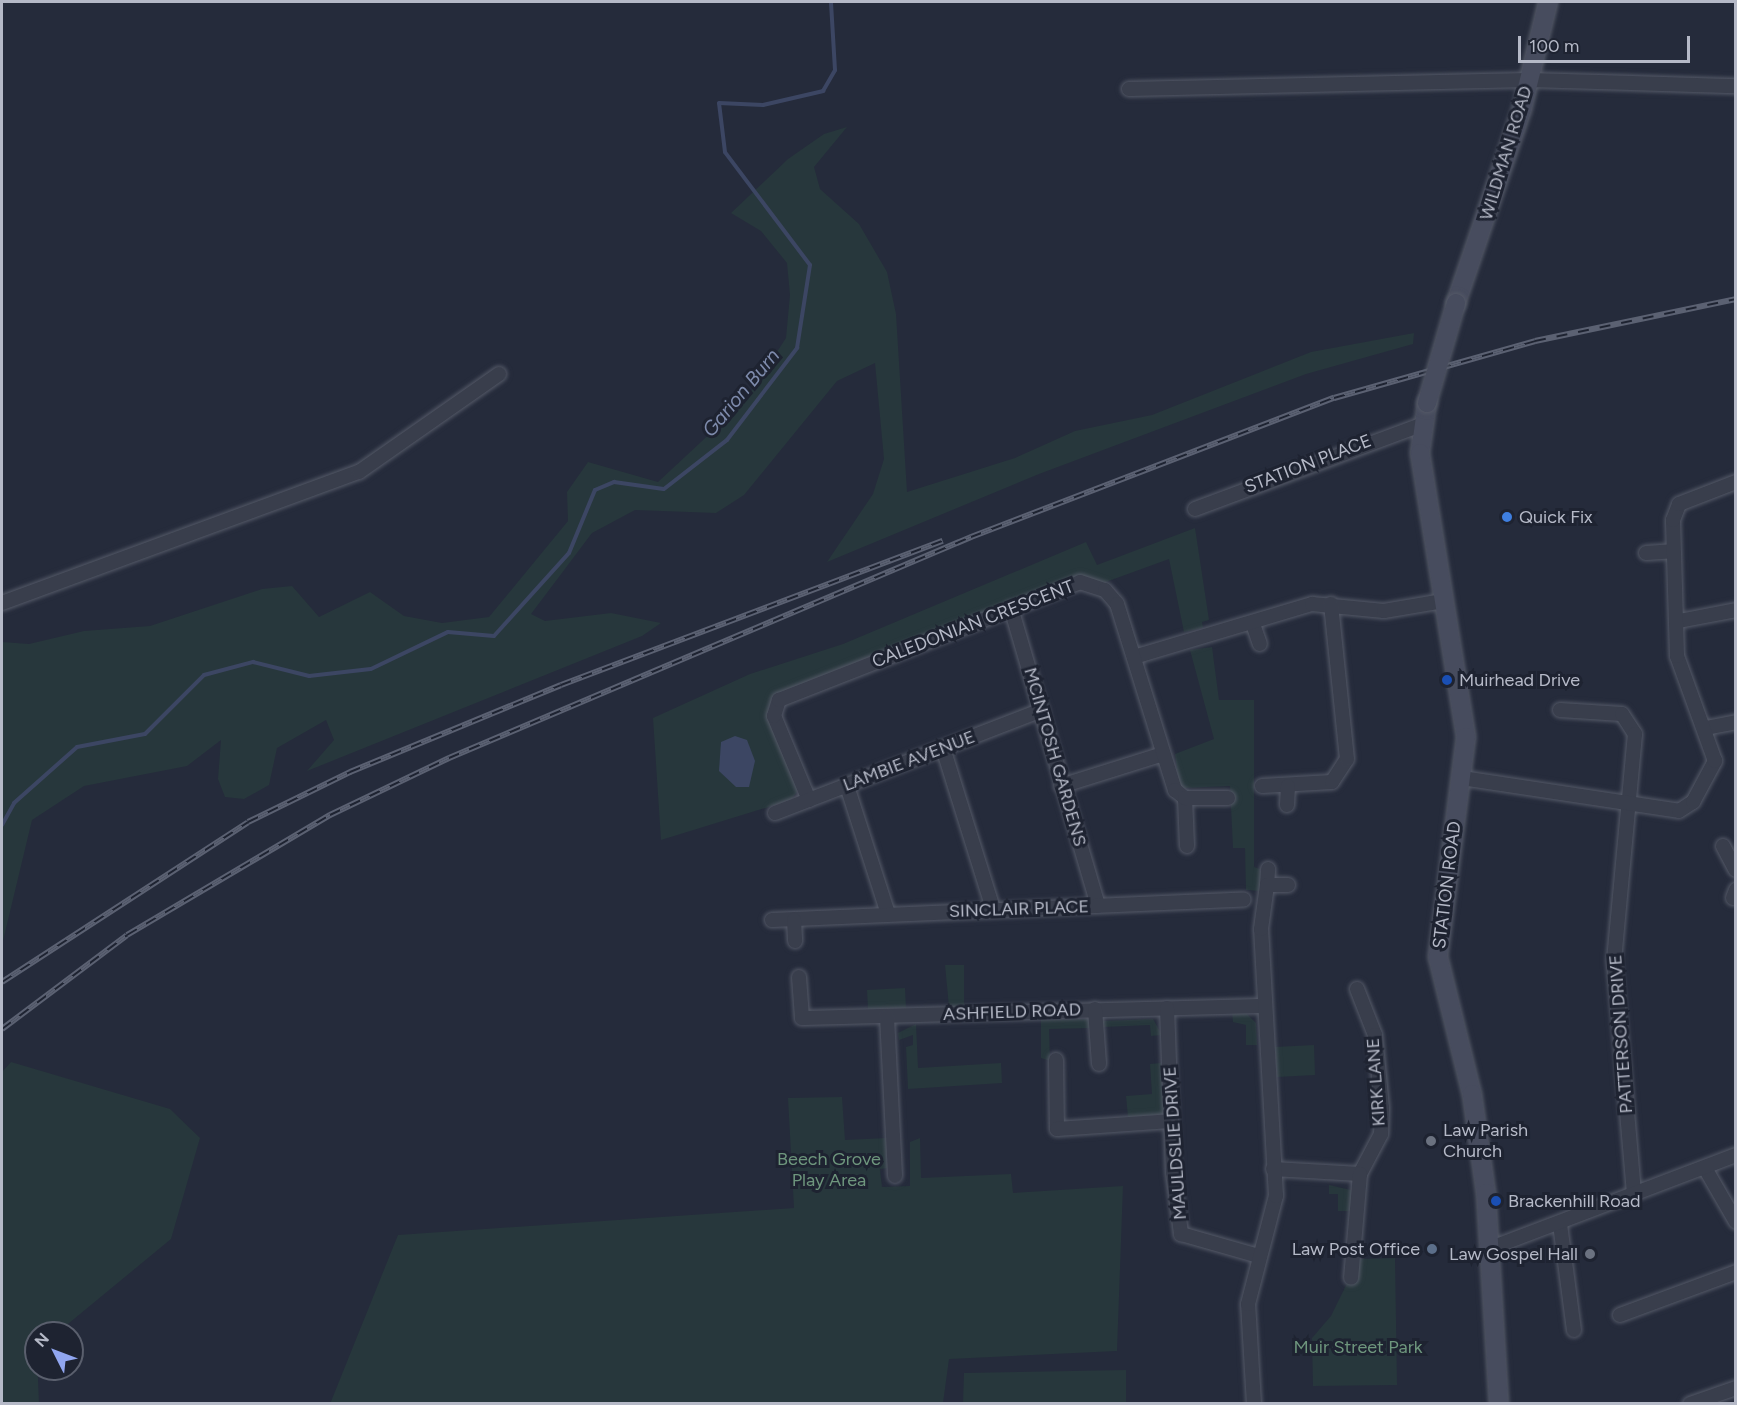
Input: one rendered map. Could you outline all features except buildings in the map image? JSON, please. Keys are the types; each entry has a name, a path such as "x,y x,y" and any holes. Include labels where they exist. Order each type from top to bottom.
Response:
{"main road":[{"name":"WILDMAN ROAD","path":"1427,403 1456,303 1529,80 1548,2"},
{"name":"STATION ROAD","path":"1427,403 1420,453 1464,719 1462,778 1438,957 1472,1094 1491,1248 1498,1404"}],"street":[{"path":"1129,89 1529,80 1736,86"},
{"path":"2,603 358,472 499,374"},
{"name":"STATION PLACE","path":"1195,509 1423,424"},
{"path":"1462,778 1679,811 1694,802 1715,761 1706,728 1689,699 1677,656 1679,621 1672,551 1679,504 1736,482"},
{"path":"1646,553 1672,551"},
{"name":"CALEDONIAN CRESCENT","path":"809,800 774,716 779,700 1080,582 1097,586 1117,604 1175,790 1185,798"},
{"path":"1134,657 1253,624 1306,605 1331,604 1384,611 1443,601"},
{"path":"1262,786 1332,782 1347,759 1331,604"},
{"name":"MCINTOSH GARDENS","path":"1011,608 1042,710 1061,786 1098,906"},
{"path":"1679,621 1736,610"},
{"path":"1253,624 1260,644"},
{"name":"LAMBIE AVENUE","path":"775,813 1042,710"},
{"name":"PATTERSON DRIVE","path":"1560,710 1622,714 1635,734 1614,960 1634,1192"},
{"path":"1706,728 1736,722"},
{"path":"943,748 993,909"},
{"path":"1061,786 1163,754"},
{"path":"847,786 888,914"},
{"path":"1287,806 1288,786"},
{"path":"1187,846 1185,798 1228,798"},
{"path":"1723,846 1736,870"},
{"path":"1254,1404 1248,1304 1258,1256 1276,1197 1262,1006 1260,946 1268,869"},
{"path":"1267,885 1288,885"},
{"name":"SINCLAIR PLACE","path":"772,920 1244,899"},
{"path":"794,920 795,941"},
{"name":"ASHFIELD ROAD","path":"799,977 802,1018 1262,1006"},
{"name":"KIRK LANE","path":"1357,988 1375,1035 1382,1108 1381,1134 1360,1174"},
{"name":"MAULDSLIE DRIVE","path":"1167,1008 1170,1121 1181,1234 1258,1256"},
{"path":"1095,1009 1099,1064"},
{"path":"887,1017 895,1176"},
{"path":"1056,1060 1057,1129 1170,1121"},
{"path":"1491,1248 1560,1224 1634,1192 1736,1155"},
{"path":"1705,1168 1736,1222"},
{"path":"1273,1169 1360,1174 1351,1278"},
{"path":"1560,1224 1574,1330"},
{"path":"1620,1315 1736,1272"},
{"path":"1690,1404 1736,1388"}],"green space":[{"path":"847,127 814,167 820,189 859,224 887,272 896,314 907,492 1015,458 1075,431 1152,415 1311,352 1414,333 1413,344 1306,374 1039,474 827,562 873,494 884,459 875,363 837,381 744,495 716,513 635,510 592,533 531,614 545,621 611,613 661,623 642,636 307,771 334,740 326,720 277,748 269,785 244,799 225,797 218,779 221,740 187,766 84,786 32,820 2,945 2,642 29,644 84,631 150,626 262,589 292,586 319,617 370,592 404,616 442,623 489,617 568,521 567,492 588,462 658,482 745,401 786,338 790,295 787,263 761,231 731,213 788,159 824,134"},
{"path":"1195,528 1209,620 1202,622 1203,628 1184,632 1169,559 1103,583 999,607 863,660 771,699 770,717 799,789 791,800 661,840 653,718 750,674 843,644 1086,542 1097,565"},
{"path":"1212,647 1219,700 1254,700 1254,867 1260,869 1261,891 1246,890 1245,848 1233,848 1230,786 1182,788 1178,778 1175,754 1214,739 1190,650"},
{"path":"945,965 964,965 964,1007 949,1007"},
{"path":"905,988 906,1008 868,1009 867,990"},
{"path":"1232,1013 1246,1013 1256,1023 1257,1045 1246,1045 1246,1025 1233,1022"},
{"path":"1090,1019 1091,1028 1049,1029 1050,1061 1041,1058 1041,1020"},
{"path":"1153,1019 1162,1035 1151,1036 1150,1025 1103,1027 1103,1021"},
{"path":"916,1024 918,1068 1001,1063 1002,1083 908,1089 906,1047 913,1045 913,1035 899,1040 898,1033"},
{"path":"1314,1045 1315,1075 1277,1077 1275,1047"},
{"path":"11,1062 170,1109 200,1138 171,1239 72,1321 24,1321 24,1381 38,1381 39,1403 2,1403 2,1072"},
{"path":"1161,1063 1165,1114 1128,1117 1126,1096 1152,1094 1150,1064"},
{"name":"Beech Grove Play Area","path":"842,1097 845,1140 888,1138 889,1168 880,1169 882,1187 910,1186 910,1142 920,1138 921,1178 1011,1174 1013,1193 1123,1186 1117,1351 949,1359 943,1403 330,1404 398,1235 794,1208 788,1098"},
{"path":"1329,1185 1351,1190 1351,1211 1338,1211 1338,1194 1329,1194"},
{"name":"Muir Street Park","path":"1395,1258 1397,1385 1313,1386 1312,1338 1331,1316 1359,1259"},
{"path":"1126,1370 1126,1403 963,1403 964,1373"}],"water":[{"path":"735,736 747,740 755,761 749,787 736,787 719,771 721,742"}],"waterway":[{"name":"Garion Burn","path":"2,825 14,803 77,747 145,734 204,675 253,662 309,676 371,669 448,632 494,636 569,553 595,490 614,482 664,489 727,440 797,348 810,265 725,152 719,103 763,105 823,91 835,70 831,2"}],"railway":[{"path":"2,1029 127,935 330,815 449,758 971,537 1334,398 1535,341 1736,299"},
{"path":"2,982 248,822 350,772 561,685 943,541"}],"place":[{"name":"Quick Fix","path":"1507,517"},
{"name":"Muirhead Drive","path":"1447,680"},
{"name":"Law Parish Church","path":"1431,1141"},
{"name":"Brackenhill Road","path":"1496,1201"},
{"name":"Law Post Office","path":"1432,1249"},
{"name":"Law Gospel Hall","path":"1590,1254"}]}
